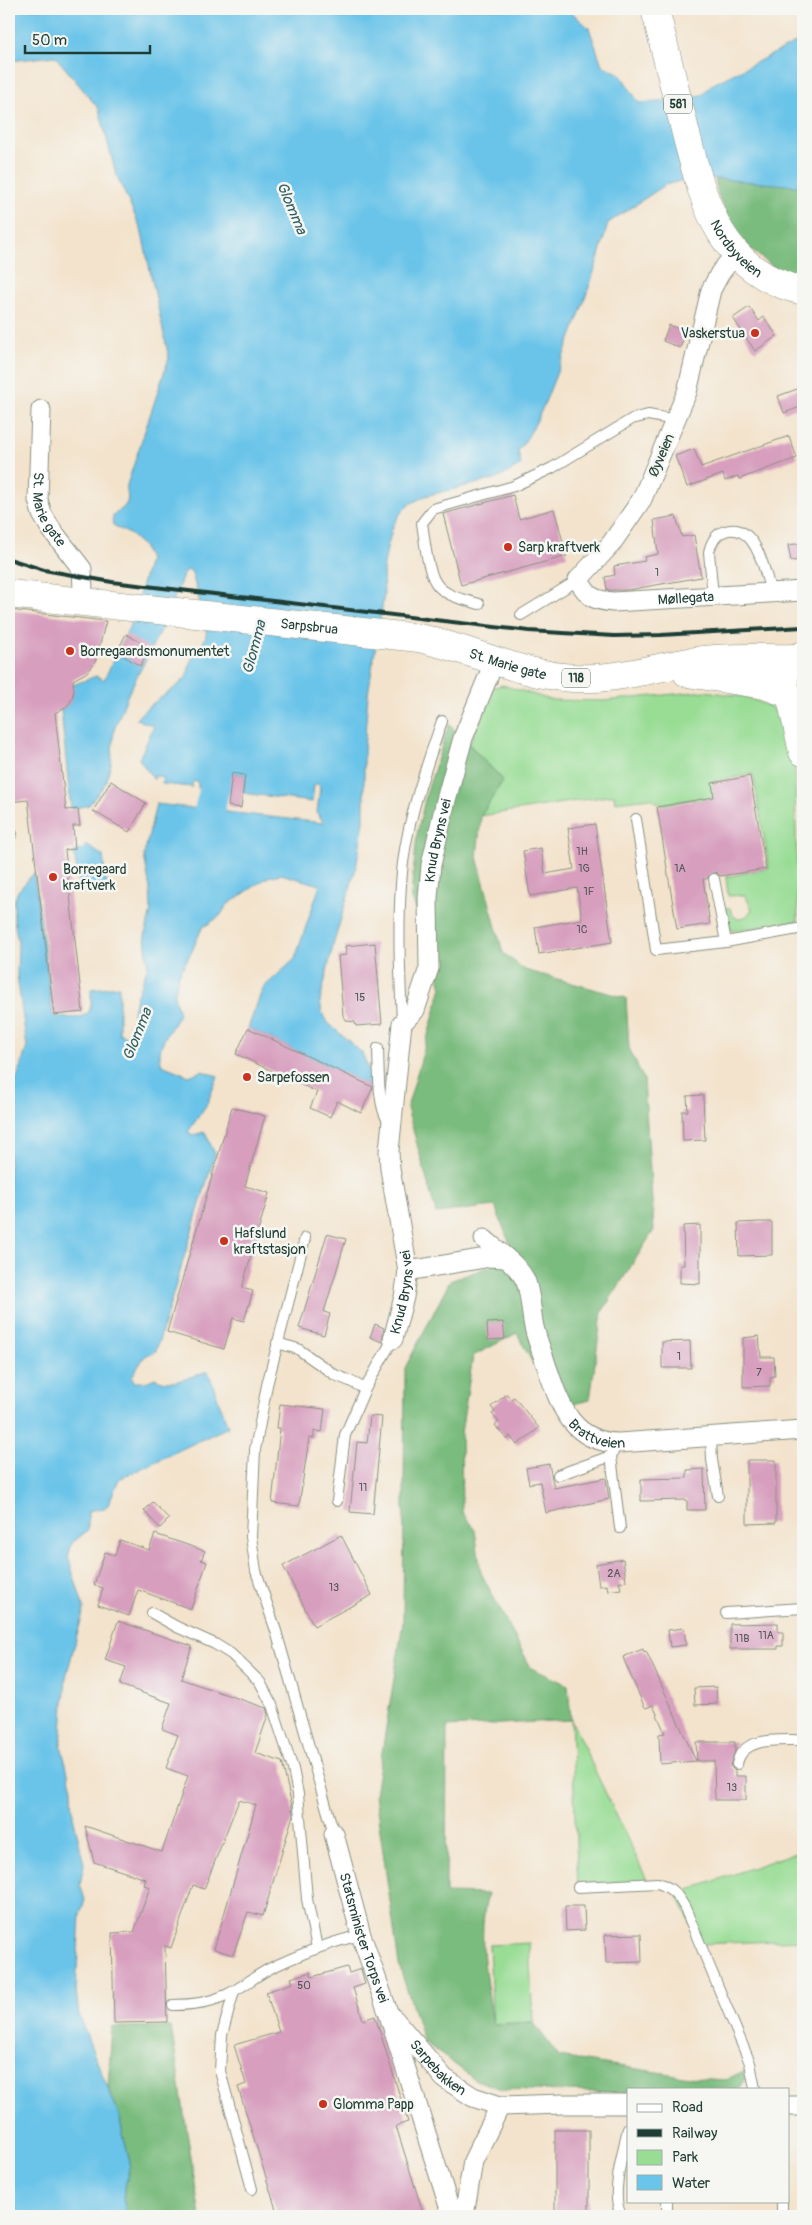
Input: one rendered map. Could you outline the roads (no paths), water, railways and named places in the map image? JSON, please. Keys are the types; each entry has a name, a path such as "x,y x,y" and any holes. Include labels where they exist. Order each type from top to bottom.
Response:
{"main road":[{"name":"Nordbyveien","path":"657,18 698,180 710,213 724,238 736,254 777,282 803,291"},
{"name":"118","path":"22,595 80,601"},
{"name":"Sarpsbrua","path":"80,601 419,638"},
{"name":"St. Marie gate","path":"419,638 537,673 574,678 605,677 703,660 799,657"},
{"path":"799,657 785,670 784,679 794,699 803,752"},
{"name":"St. Marie gate","path":"659,668 765,685 794,699"}],"street":[{"name":"Øyveien","path":"578,580 610,544 642,500 687,392 711,290 720,273 736,254"},
{"name":"St. Marie gate","path":"41,410 38,500 42,514 51,529 82,569 83,590 80,601"},
{"name":"Møllegata","path":"578,580 589,596 598,600 613,602 803,591"},
{"name":"Knud Bryns vei","path":"393,1339 404,1297 408,1271 390,1169 391,1123 395,1104 402,1023 415,1010 429,968 428,898 431,865 446,800 463,738 495,660"},
{"name":"Brattveien","path":"484,1239 518,1268 526,1282 535,1330 556,1394 568,1419 599,1441 615,1449 711,1436 803,1430"},
{"path":"408,1271 491,1257 504,1258"},
{"name":"Statsminister Torps vei","path":"334,1834 361,1935 388,2012"},
{"path":"388,2012 452,2216"},
{"name":"Sarpebakken","path":"388,2012 444,2078 473,2097 500,2106 627,2104"},
{"path":"464,2216 473,2161 500,2106"},
{"path":"790,2106 803,2106"}],"lane":[{"path":"479,604 448,593 440,588 432,577 422,524 433,510 514,486 552,468 632,419 648,415 676,420"},
{"path":"713,597 710,545 720,533 728,530 739,532 757,548 764,563 771,594"},
{"name":"Øyveien","path":"521,615 578,580"},
{"path":"402,1023 400,961 401,883 418,792 442,721"},
{"path":"636,819 656,950 726,942 803,928"},
{"path":"714,879 726,942"},
{"path":"378,1048 382,1104 385,1118 391,1123"},
{"path":"305,1238 267,1384 255,1450 252,1553 334,1834"},
{"name":"Knud Bryns vei","path":"337,1501 345,1435 365,1389 393,1339"},
{"path":"278,1343 298,1349 335,1375 350,1380 365,1389"},
{"path":"711,1436 712,1460 718,1496"},
{"path":"558,1475 615,1449 620,1528"},
{"path":"726,1613 803,1608"},
{"path":"152,1612 176,1628 215,1644 231,1654 260,1682 272,1705 293,1769 298,1794 307,1899 317,1948"},
{"path":"737,1764 742,1754 755,1743 803,1740"},
{"path":"578,1887 658,1883 669,1887 677,1894 685,1908 750,2063 755,2088"},
{"path":"173,2005 196,2004 216,1999 234,1991 264,1971 317,1948 361,1935"},
{"path":"234,1991 222,2034 220,2072 252,2189"},
{"path":"622,2216 618,2208 616,2192 627,2133"},
{"path":"666,2216 667,2202"},
{"path":"782,2202 782,2216"}],"water":[{"path":"9,9 568,9 589,28 602,65 620,74 639,103 702,95 711,85 803,39 803,184 797,186 695,177 665,185 608,223 591,280 564,354 540,413 518,451 521,465 499,478 425,496 410,504 400,514 393,526 383,570 384,595 368,694 364,750 364,821 356,868 334,942 320,1001 326,1021 362,1053 372,1077 370,1086 248,1028 263,988 295,959 320,885 281,874 268,877 227,905 220,916 202,928 179,974 174,996 179,1014 164,1039 160,1058 162,1065 189,1076 202,1071 218,1076 207,1104 188,1132 193,1135 205,1132 215,1154 156,1351 145,1356 132,1376 134,1382 146,1382 155,1378 168,1382 208,1371 228,1427 119,1479 108,1505 104,1508 88,1511 88,1530 72,1543 68,1557 84,1609 66,1677 61,1745 72,1789 73,1816 84,1864 80,1884 85,1900 80,1914 76,1990 79,2017 118,2113 130,2163 123,2197 127,2216 9,2216 9,1094 14,1087 27,1047 17,975 18,943 14,919 14,902 18,891 34,873 53,1016 73,1018 84,1015 88,1013 91,1007 91,989 119,986 119,1033 126,1036 129,1033 136,998 148,966 145,936 151,910 150,889 144,855 156,804 324,823 317,813 320,787 317,783 314,786 312,802 243,793 245,775 232,773 230,792 198,788 198,783 195,781 192,783 192,787 162,784 163,777 154,776 154,780 139,759 154,726 136,719 147,708 184,680 191,661 205,638 207,629 192,573 189,569 184,573 164,624 128,694 114,730 111,764 105,784 89,805 71,809 61,710 71,700 73,685 96,676 104,680 131,623 149,560 143,546 131,535 113,525 112,520 115,514 127,502 127,485 169,358 141,229 116,174 99,109 55,56 9,61"},
{"path":"86,845 103,856 107,888 80,892 74,852 83,849"}],"waterway":[{"name":"Glomma","path":"198,849 224,751"}],"railway":[{"path":"9,559 44,570 112,582 529,631 614,636 803,627"}],"place":[{"name":"Vaskerstua","path":"755,333"},
{"name":"Sarp kraftverk","path":"508,547"},
{"name":"Borregaardsmonumentet","path":"70,651"},
{"name":"Borregaard kraftverk","path":"53,877"},
{"name":"Sarpefossen","path":"247,1077"},
{"name":"Hafslund kraftstasjon","path":"224,1241"},
{"name":"Glomma Papp","path":"323,2104"}]}
